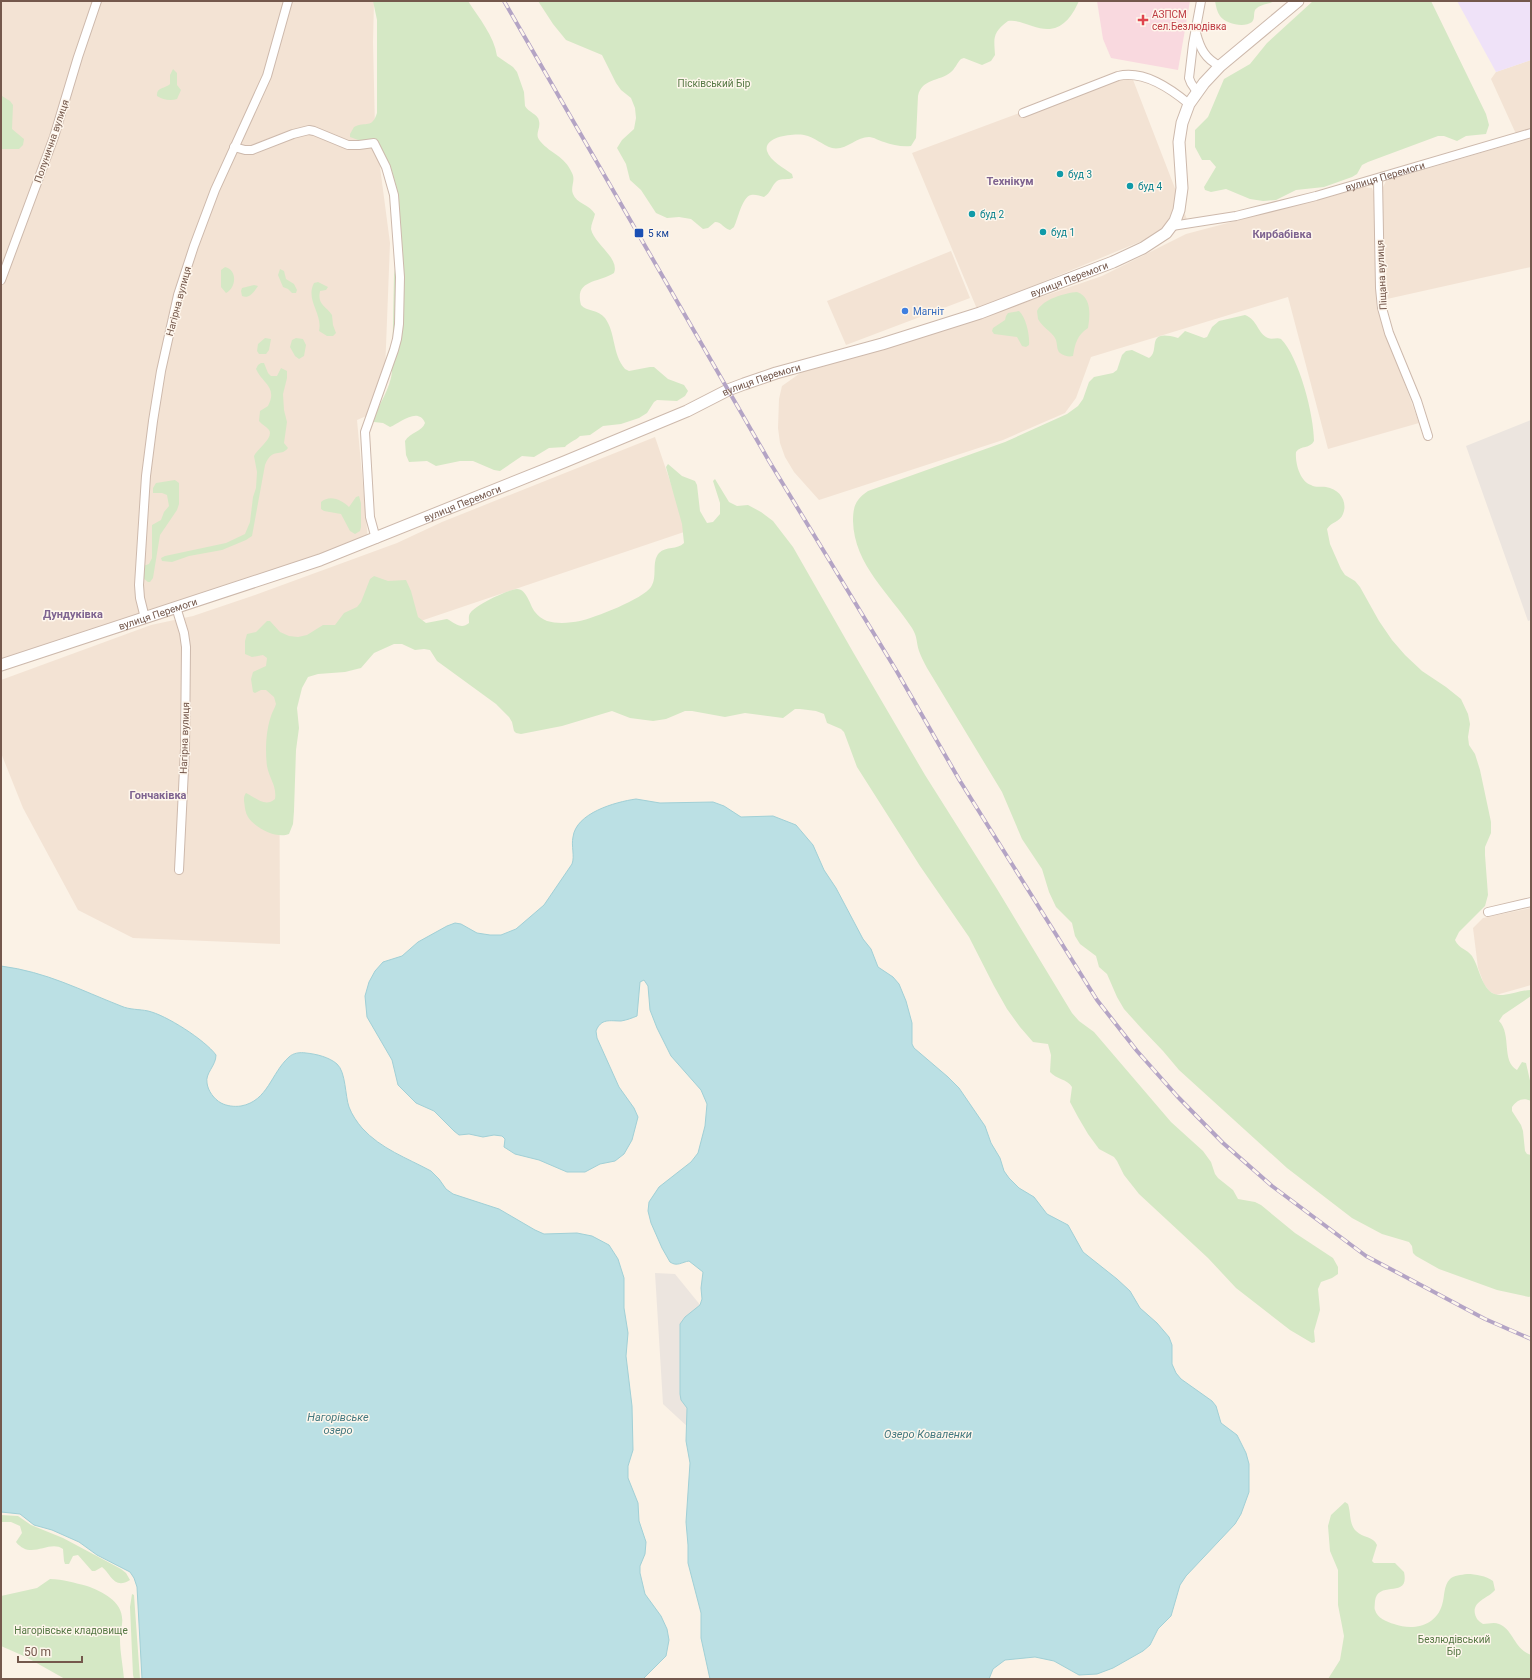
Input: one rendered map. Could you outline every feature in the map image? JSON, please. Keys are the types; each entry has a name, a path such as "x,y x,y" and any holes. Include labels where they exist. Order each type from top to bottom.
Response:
{"street":[{"name":"Полунична вулиця","path":"1,280 56,132 78,57 97,1"},
{"name":"Нагірна вулиця","path":"145,618 140,598 139,579 146,476 161,371 184,275 215,190 270,68 288,1"},
{"path":"1197,92 1191,84 1189,78 1195,31 1201,1"},
{"path":"1172,226 1182,198 1179,142 1182,122 1189,104 1197,92 1220,66 1298,1"},
{"path":"1195,31 1201,48 1208,59 1220,66"},
{"path":"1023,113 1118,76 1127,74 1134,74 1149,78 1172,91 1189,104"},
{"path":"234,147 252,150 293,134 309,130 348,145 359,146 374,143 390,176 394,195 397,232 400,302 399,324 394,350 365,432 370,517 376,539"},
{"name":"вулиця Перемоги","path":"1,665 265,579 376,539 628,435 744,384 776,373 882,344 980,313 1082,274 1143,248 1159,239 1172,226 1236,216 1378,179 1531,133"},
{"name":"Піщана вулиця","path":"1378,179 1380,288 1382,308 1386,324 1428,436"},
{"name":"Нагірна вулиця","path":"176,607 184,633 186,647 185,748 179,870"},
{"path":"1488,912 1531,902"}],"shaded area":[{"path":"1,1 374,1 373,42 375,129 390,243 385,372 371,414 357,420 368,540 1,665"},
{"name":"АЗПСМ сел.Безлюдівка","path":"1097,1 1190,1 1178,70 1111,58 1103,39"},
{"path":"1457,1 1531,1 1531,60 1496,72"},
{"path":"1531,60 1531,129 1516,134 1491,79 1496,72"},
{"path":"1130,72 1188,222 977,309 912,153"},
{"path":"1531,138 1531,267 1387,299 1380,193 1386,181"},
{"path":"1364,187 1372,188 1375,197 1377,287 1392,349 1419,423 1328,449 1288,297 1091,357 1076,398 1065,413 1003,440 819,500 794,472 785,457 780,443 778,428 779,399 782,386 806,369 985,316 1102,276 1186,234"},
{"path":"951,251 970,298 846,345 827,301"},
{"path":"1531,420 1531,620 1528,621 1466,446"},
{"path":"655,437 687,531 279,669 280,944 133,938 78,910 23,808 1,753 1,680 151,625 193,616 397,543 442,522"},
{"path":"1531,908 1531,985 1496,995 1489,991 1484,984 1478,968 1473,928 1483,918"},
{"path":"655,1273 675,1274 740,1354 689,1428 663,1404"}],"green space":[{"path":"373,1 468,1 493,41 497,56 513,67 517,72 524,92 525,106 538,119 538,138 544,146 562,159 569,167 573,176 573,194 577,200 590,208 595,214 591,227 593,235 610,256 615,267 614,273 584,286 581,290 581,305 586,309 599,313 605,318 611,330 618,357 625,369 629,371 654,367 668,379 684,385 688,391 685,396 677,401 657,400 647,413 639,418 621,424 603,426 590,435 580,436 565,447 549,448 534,457 522,456 500,471 473,461 460,461 436,466 427,461 409,462 406,455 405,441 423,426 425,423 422,418 413,416 390,427 383,423 374,422 373,420 387,390 392,372 394,275 401,232 380,148 350,137 354,127 371,123 377,113 377,20"},
{"name":"Пісківський Бір","path":"538,1 1079,1 1066,21 1055,28 1041,28 1017,21 1008,21 999,29 995,36 995,55 991,61 982,65 964,58 961,59 951,72 923,86 918,96 916,138 911,146 894,145 869,137 860,139 842,148 832,148 812,137 800,134 787,135 770,142 767,146 769,155 778,164 792,174 793,178 777,181 768,194 764,197 751,195 748,197 743,204 734,227 730,230 715,222 708,228 703,229 691,219 679,217 667,218 656,213 641,190 630,180 626,164 617,148 622,140 634,129 636,118 635,108 631,98 621,90 616,83 602,55 566,40 553,24"},
{"path":"1215,1 1275,1 1256,9 1252,22 1249,24 1240,25 1223,19 1218,13"},
{"path":"1313,1 1431,1 1486,114 1489,125 1486,134 1466,136 1457,141 1444,136 1438,136 1368,162 1362,165 1357,174 1352,177 1324,187 1296,190 1276,200 1263,201 1250,199 1226,189 1211,192 1205,190 1204,187 1216,167 1210,160 1202,160 1195,147 1195,130 1208,117 1224,79 1250,64 1267,43"},
{"path":"173,69 177,73 177,85 181,90 177,99 170,100 157,96 159,90 170,84 170,75"},
{"path":"1,77 2,96 13,105 12,129 24,139 23,145 19,149 1,149"},
{"path":"225,267 234,275 234,283 226,293 221,287 221,270"},
{"path":"280,269 284,271 286,279 294,284 297,290 296,293 292,293 283,287 278,275"},
{"path":"318,282 328,287 326,290 320,291 319,296 323,305 332,315 336,333 333,336 327,336 319,331 319,319 312,295 314,283"},
{"path":"254,285 258,286 255,291 247,297 242,296 242,288"},
{"path":"1077,292 1082,294 1088,302 1089,323 1088,328 1077,340 1073,356 1068,356 1059,352 1055,338 1038,319 1037,311 1049,300 1061,295"},
{"path":"1019,311 1026,322 1028,332 1029,345 1026,347 1022,346 1017,337 994,334 992,331 993,328 1005,320 1008,313"},
{"path":"1245,315 1253,320 1264,336 1270,339 1281,339 1288,347 1299,372 1308,402 1314,441 1310,445 1300,448 1296,452 1297,466 1301,476 1307,483 1313,486 1331,488 1339,493 1344,501 1342,517 1327,529 1330,544 1341,569 1345,575 1355,581 1360,587 1379,621 1392,640 1405,655 1422,671 1461,699 1468,714 1470,724 1468,737 1469,745 1475,754 1480,770 1491,822 1491,833 1485,847 1488,895 1485,906 1459,932 1455,940 1472,956 1483,982 1491,992 1503,995 1531,990 1531,996 1503,1015 1499,1021 1503,1026 1509,1060 1512,1066 1517,1070 1522,1062 1526,1063 1531,1085 1531,1101 1525,1099 1520,1100 1512,1107 1512,1111 1523,1131 1525,1151 1527,1154 1531,1155 1531,1296 1529,1297 1497,1290 1439,1269 1416,1256 1413,1253 1412,1246 1409,1242 1382,1234 1352,1218 1287,1168 1179,1070 1124,1009 1107,974 1099,967 1096,956 1080,944 1075,936 1072,923 1056,907 1049,892 1042,869 1022,839 1002,792 927,668 918,648 914,631 866,565 855,537 853,521 856,503 868,491 1005,442 1067,414 1078,406 1083,399 1089,382 1094,377 1113,373 1117,370 1122,355 1126,351 1132,350 1149,358 1154,351 1157,338 1161,336 1178,338 1185,331 1204,338 1207,337 1212,327 1219,321"},
{"path":"265,338 271,339 269,350 266,354 259,354 257,351 258,344"},
{"path":"296,338 303,339 306,345 304,356 299,359 295,356 290,347 292,340"},
{"path":"261,363 264,363 268,373 271,376 277,376 281,368 287,371 283,394 284,410 287,422 284,443 288,448 285,451 271,456 265,465 252,536 222,550 189,556 172,562 162,561 161,558 165,556 226,543 245,534 250,522 253,497 256,488 257,472 254,456 268,440 270,433 269,430 259,421 260,411 268,406 271,400 270,390 256,369"},
{"path":"668,464 682,476 695,481 697,485 700,511 707,523 713,522 720,514 720,503 713,481 715,479 729,502 737,506 748,505 773,521 793,547 925,775 997,889 1072,1013 1079,1021 1094,1032 1171,1122 1203,1151 1211,1162 1215,1174 1233,1190 1238,1199 1255,1202 1261,1205 1295,1233 1333,1258 1338,1267 1338,1274 1321,1282 1318,1289 1320,1310 1314,1331 1315,1342 1312,1343 1290,1330 1236,1288 1208,1258 1139,1194 1124,1175 1114,1157 1099,1149 1088,1134 1070,1102 1072,1087 1070,1084 1050,1072 1051,1055 1048,1044 1033,1042 1007,1009 969,937 920,866 857,767 844,732 841,729 827,723 824,714 816,711 795,709 783,718 745,713 725,717 685,711 666,719 653,721 630,718 612,711 562,726 521,734 514,731 509,717 496,704 437,661 430,650 415,650 402,644 394,644 374,653 361,668 345,672 318,674 308,677 302,688 297,708 299,728 296,750 294,811 293,824 289,834 279,835 267,832 261,829 248,817 244,801 246,793 264,802 275,799 275,790 267,766 266,747 269,722 276,704 274,697 266,690 261,690 255,693 253,692 251,679 253,672 266,666 267,658 263,655 252,657 245,654 245,641 247,634 256,632 267,621 270,621 280,632 289,636 298,637 307,635 323,625 335,625 344,613 357,607 361,602 370,579 374,576 388,581 406,580 411,591 418,617 426,623 447,619 461,626 466,625 469,623 470,613 480,605 493,598 517,589 526,595 537,615 547,621 559,623 576,622 607,612 646,592 653,583 655,561 659,553 665,549 678,547 684,543 682,524 666,467"},
{"path":"175,480 179,483 179,504 177,510 160,535 153,578 150,582 148,582 143,578 143,566 149,564 152,558 152,525 161,520 164,512 169,506 167,495 162,493 153,493 153,488 156,483"},
{"path":"359,496 361,503 361,527 360,531 355,534 350,531 341,514 324,511 321,509 321,502 328,498 343,502 349,507 356,497"},
{"name":"Безлюдівський Бір","path":"1345,1502 1348,1504 1351,1522 1356,1531 1373,1540 1377,1545 1372,1561 1374,1563 1395,1563 1404,1572 1405,1580 1402,1585 1398,1588 1382,1591 1377,1595 1375,1608 1376,1613 1380,1617 1388,1622 1401,1626 1416,1627 1423,1625 1435,1618 1439,1612 1443,1602 1446,1585 1452,1578 1458,1575 1467,1574 1487,1578 1493,1581 1495,1590 1478,1603 1475,1610 1476,1617 1483,1624 1495,1623 1504,1627 1508,1630 1517,1644 1525,1652 1531,1655 1531,1679 1328,1679 1340,1660 1344,1636 1338,1605 1338,1570 1330,1551 1328,1526 1331,1515"},
{"path":"1,1515 18,1516 31,1525 63,1538 121,1569 126,1573 130,1580 125,1583 116,1582 102,1567 92,1571 78,1555 73,1556 69,1564 65,1564 63,1549 58,1547 52,1546 28,1550 22,1547 16,1542 22,1533 20,1526 11,1522 1,1522"},
{"name":"Нагорівське кладовище","path":"50,1579 64,1580 87,1586 100,1591 112,1599 116,1604 122,1616 120,1649 124,1679 65,1679 26,1657 1,1646 1,1596 37,1588"},
{"path":"132,1594 134,1595 140,1679 134,1679 133,1675 130,1607"}],"water":[{"name":"Озеро Коваленки","path":"636,799 660,803 713,802 724,806 741,817 773,816 796,825 813,845 824,870 836,888 863,939 871,949 878,967 893,977 899,984 906,1001 912,1023 912,1044 914,1048 959,1088 985,1126 991,1143 1000,1158 1004,1171 1009,1178 1019,1188 1034,1197 1047,1214 1068,1225 1083,1252 1130,1291 1140,1308 1157,1323 1169,1337 1172,1345 1172,1364 1176,1373 1181,1379 1212,1401 1216,1406 1221,1423 1237,1435 1246,1453 1249,1464 1249,1492 1241,1514 1235,1524 1186,1576 1180,1585 1171,1616 1158,1629 1150,1645 1143,1651 1113,1668 1097,1674 1079,1675 1054,1661 1035,1657 1005,1660 993,1669 989,1679 710,1679 701,1638 701,1613 688,1563 686,1522 690,1463 686,1441 687,1408 681,1400 680,1394 680,1324 685,1317 700,1305 702,1299 701,1288 703,1272 689,1261 677,1264 670,1262 651,1223 648,1211 649,1202 659,1187 691,1162 698,1153 705,1126 707,1104 701,1090 671,1056 650,1010 648,986 644,980 640,982 637,1016 627,1020 603,1022 596,1031 597,1038 619,1087 634,1108 638,1117 632,1140 624,1154 615,1161 600,1164 585,1172 567,1172 539,1160 515,1154 504,1147 505,1139 502,1136 494,1135 483,1137 469,1134 459,1135 434,1111 416,1103 398,1085 392,1060 367,1017 365,996 369,982 375,971 383,962 402,956 418,942 447,926 455,923 461,924 477,933 490,935 501,935 516,929 544,905 572,864 573,837 581,821 598,810 608,806"},
{"name":"Нагорівське озеро","path":"1,966 48,977 124,1007 156,1013 185,1029 203,1042 216,1055 216,1059 207,1079 207,1083 210,1092 214,1097 226,1105 241,1106 250,1103 257,1098 263,1093 283,1063 292,1055 299,1053 310,1053 330,1059 340,1068 344,1078 349,1107 362,1128 377,1142 431,1171 446,1189 453,1194 499,1209 544,1234 577,1233 592,1236 609,1245 618,1259 624,1278 624,1308 628,1333 626,1356 632,1406 633,1450 628,1466 628,1478 638,1503 639,1521 646,1542 645,1554 640,1566 640,1573 645,1594 661,1616 667,1629 669,1640 666,1656 643,1679 142,1679 137,1587 130,1572 97,1555 79,1542 52,1530 34,1525 20,1514 1,1512"}],"railway":[{"path":"504,1 769,461 896,670 960,781 1097,1000 1137,1051 1177,1096 1223,1143 1272,1186 1366,1256 1485,1319 1531,1339"}],"place":[{"name":"АЗПСМ сел.Безлюдівка","path":"1143,20"},
{"name":"буд 3","path":"1060,174"},
{"name":"буд 4","path":"1130,186"},
{"name":"буд 2","path":"972,214"},
{"name":"буд 1","path":"1043,232"},
{"name":"5 км","path":"639,233"},
{"name":"Магніт","path":"905,311"}],"district":[{"name":"Технікум","path":"1010,181"},
{"name":"Кирбабівка","path":"1282,234"},
{"name":"Дундуківка","path":"73,614"},
{"name":"Гончаківка","path":"158,795"}]}
